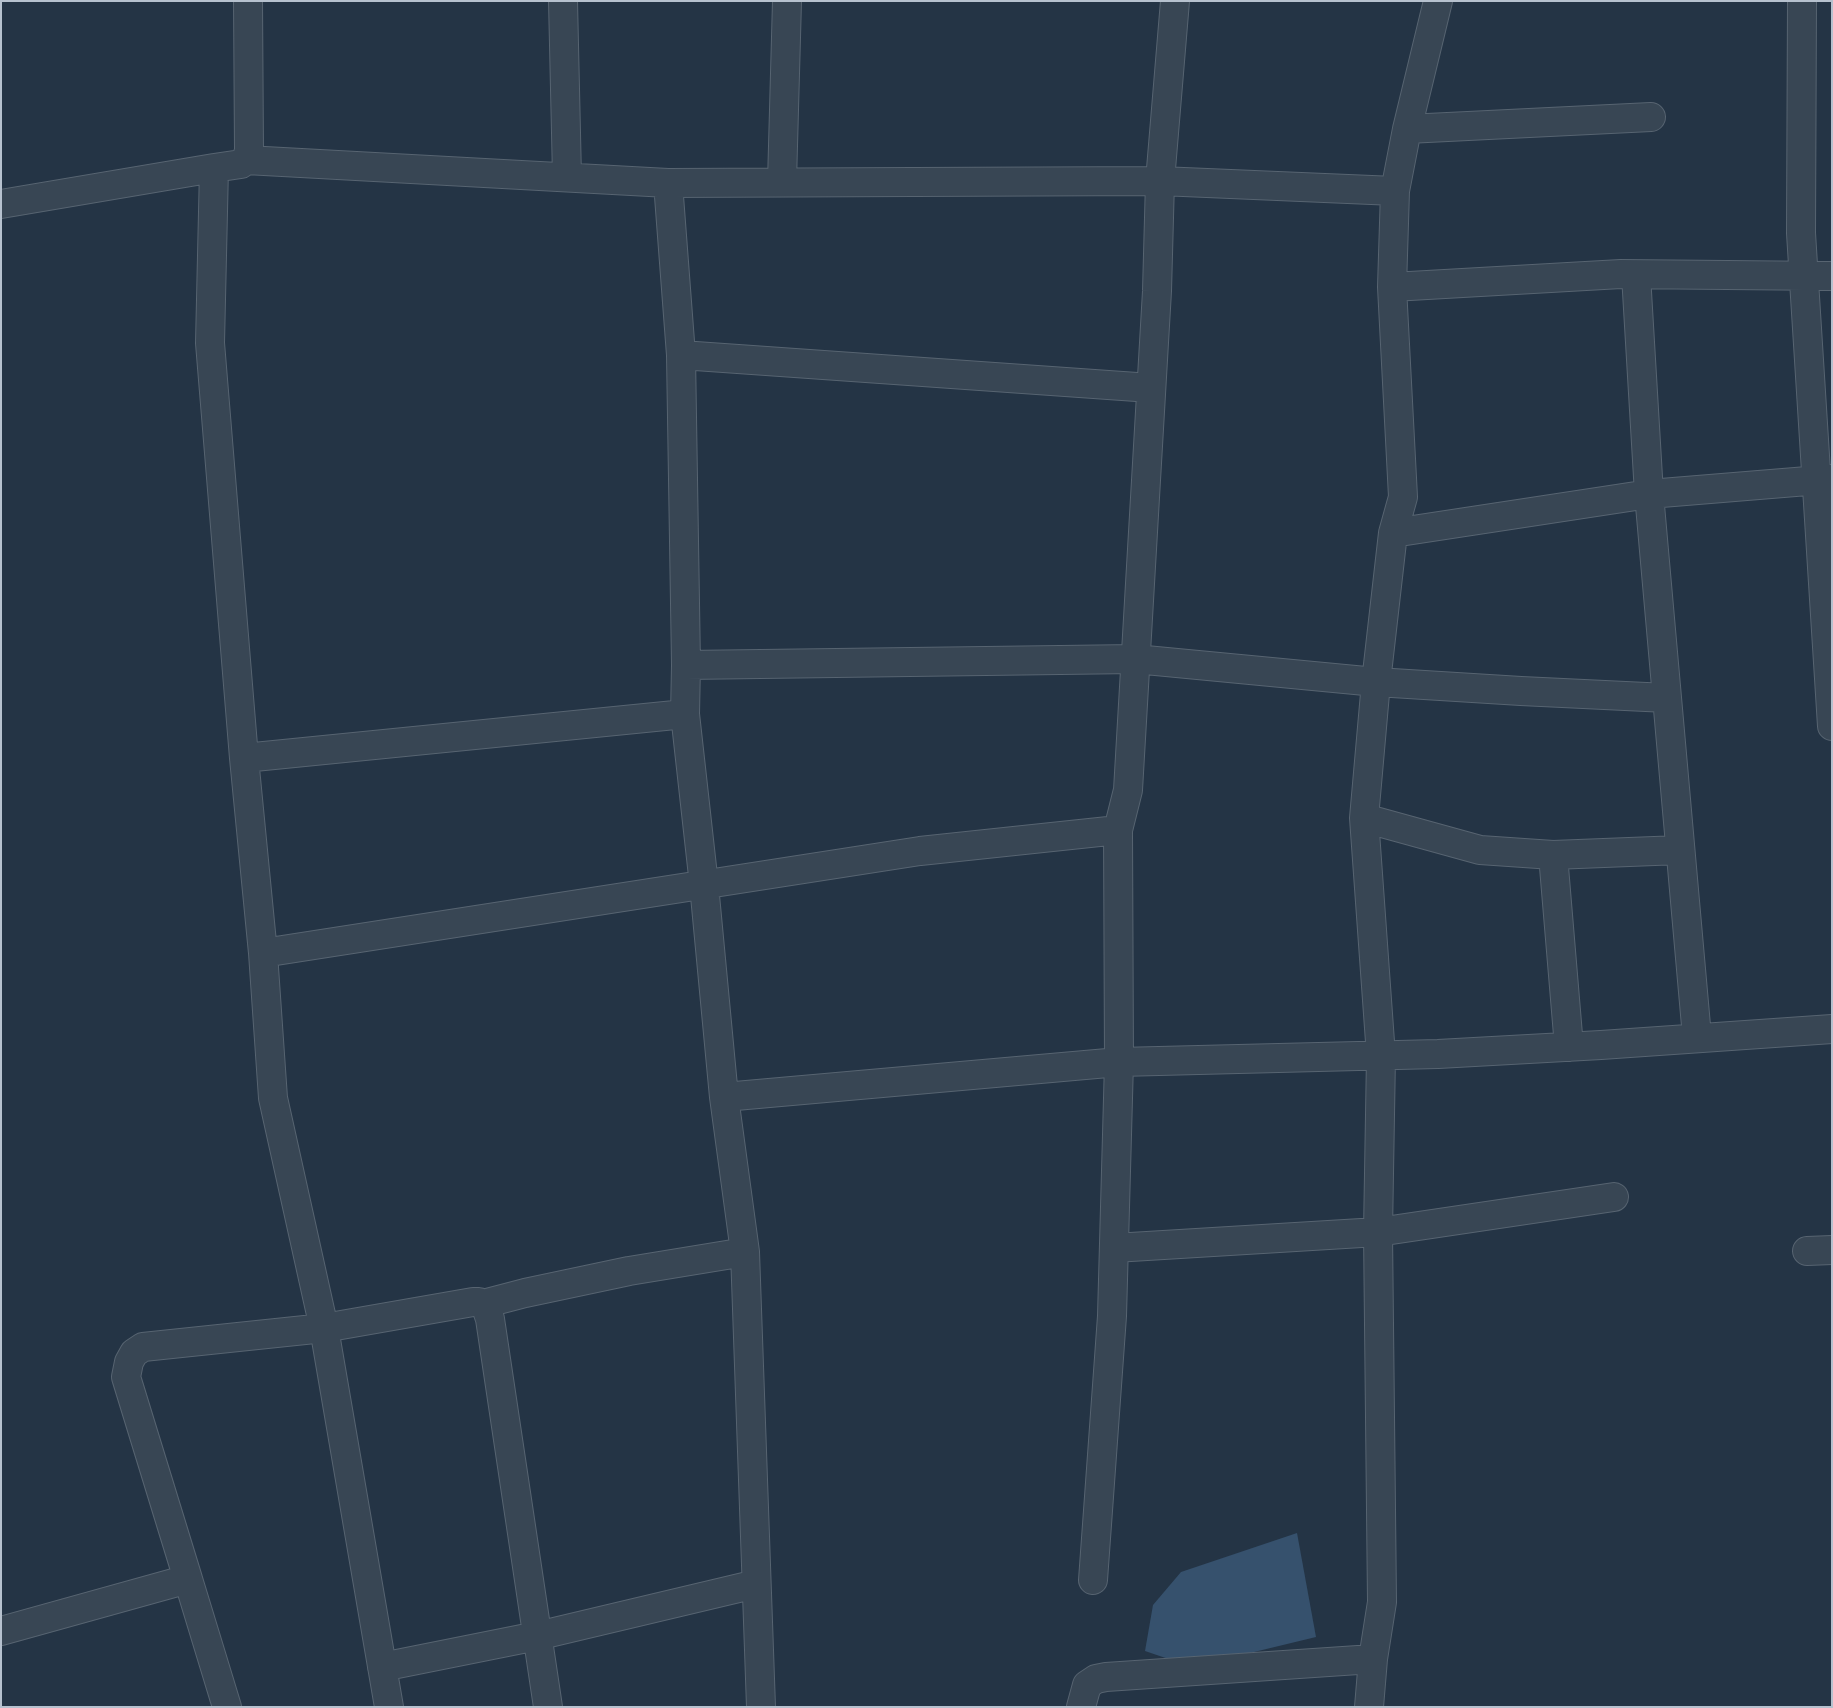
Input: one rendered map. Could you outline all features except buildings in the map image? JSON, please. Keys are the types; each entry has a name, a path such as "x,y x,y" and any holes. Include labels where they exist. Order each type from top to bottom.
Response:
{"street":[{"path":"1,204 241,164 246,160 249,151 248,1"},
{"path":"563,1 567,177"},
{"path":"782,182 787,1"},
{"path":"1093,1580 1112,1316 1119,1062 1118,830 1128,790 1157,291 1160,181 1175,1"},
{"path":"1369,1707 1373,1658 1382,1602 1378,1232 1381,1056 1364,818 1376,682 1393,533 1403,497 1392,287 1395,191 1407,129 1438,2 1418,1"},
{"path":"1802,1 1801,233 1803,277 1824,480 1832,726"},
{"path":"1407,129 1651,117"},
{"path":"246,160 668,183 1160,181 1395,191"},
{"path":"214,168 210,343 244,758 263,953 273,1098 324,1328 390,1707"},
{"path":"668,183 681,355 686,665 685,714 704,885 724,1097 745,1252 761,1707"},
{"path":"1636,275 1648,494 1697,1037"},
{"path":"1392,287 1636,275 1832,276"},
{"path":"681,355 1151,388"},
{"path":"1393,533 1648,494 1824,480"},
{"path":"686,665 1135,659 1376,682 1666,698"},
{"path":"244,758 685,714"},
{"path":"1364,818 1480,850 1553,855 1680,850"},
{"path":"263,953 920,851 1118,830"},
{"path":"1553,855 1568,1047"},
{"path":"724,1097 1119,1062 1381,1056 1568,1047 1832,1029"},
{"path":"1114,1248 1378,1232 1614,1197"},
{"path":"227,1707 126,1377 129,1362 134,1353 143,1347 324,1328 473,1302 483,1304 629,1271 745,1252"},
{"path":"483,1304 490,1319 548,1707"},
{"path":"1,1631 188,1579"},
{"path":"382,1667 537,1636 756,1584"},
{"path":"1081,1707 1088,1685 1096,1679 1106,1677 1373,1658"}],"water":[{"path":"1297,1533 1316,1637 1192,1667 1145,1651 1153,1605 1181,1572"}]}
